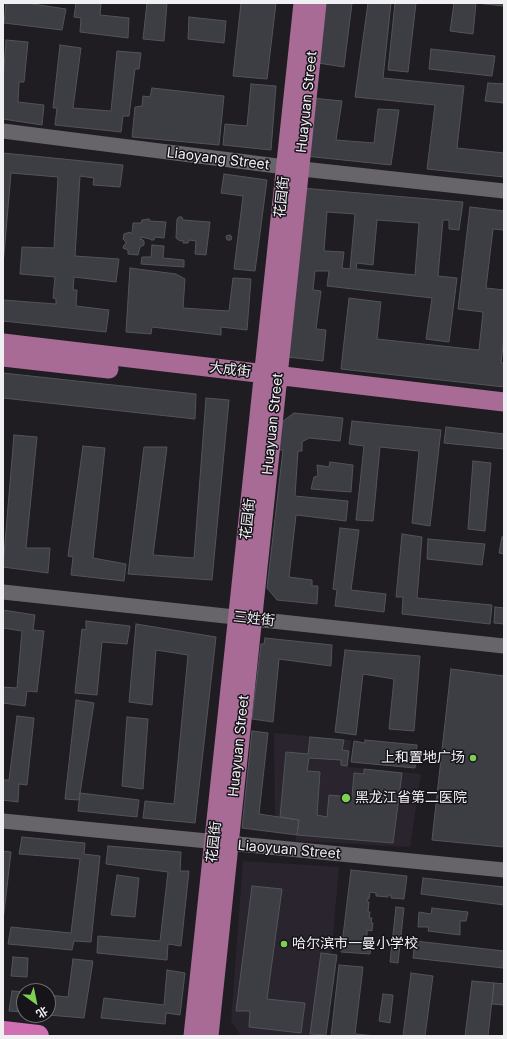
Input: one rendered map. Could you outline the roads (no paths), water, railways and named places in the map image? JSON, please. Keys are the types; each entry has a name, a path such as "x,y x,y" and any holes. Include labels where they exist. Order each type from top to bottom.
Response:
{"highway":[{"path":"3,1032 38,1036"}],"main road":[{"name":"花园街","path":"292,168 303,3"},
{"name":"Huayuan Street","path":"208,1036 221,843 292,168 317,3"},
{"name":"大成街","path":"3,343 504,414"},
{"name":"大成街","path":"3,357 504,402"},
{"name":"花园街","path":"193,1036 221,843"}],"street":[{"name":"Liaoyang Street","path":"3,131 292,168 504,191"},
{"name":"三姓街","path":"3,592 504,646"},
{"name":"Liaoyuan Street","path":"3,821 504,870"}],"place":[{"name":"上和置地广场","path":"473,758"},
{"name":"黑龙江省第二医院","path":"346,798"},
{"name":"哈尔滨市一曼小学校","path":"284,944"}]}
